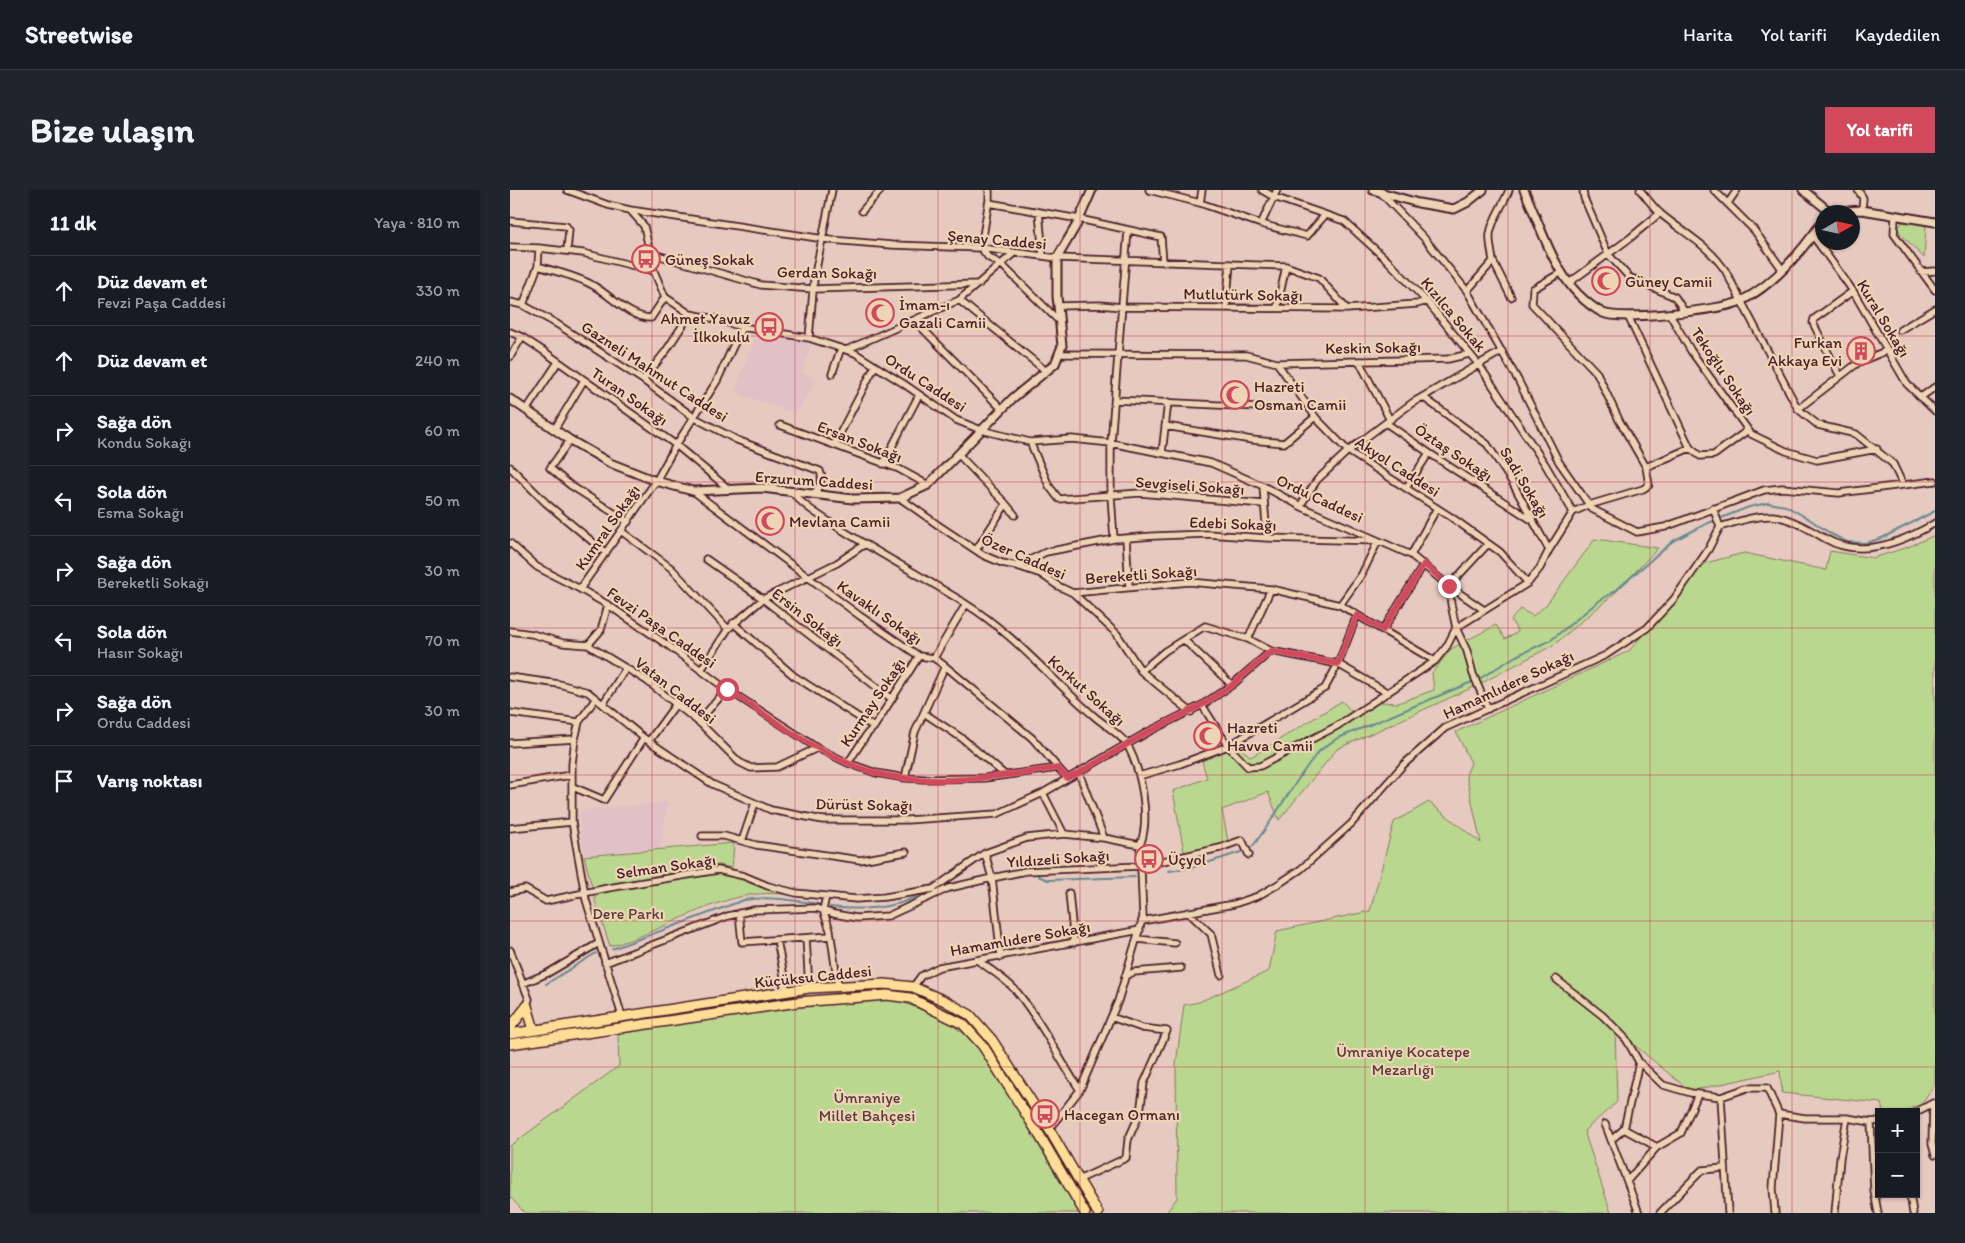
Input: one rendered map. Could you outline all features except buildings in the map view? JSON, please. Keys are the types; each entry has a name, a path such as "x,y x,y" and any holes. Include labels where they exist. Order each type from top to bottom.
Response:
{"main road":[{"name":"Küçüksu Caddesi","path":"510,1034 809,988 885,984 913,987 945,1001 970,1015 992,1040 1049,1129 1098,1213"},
{"name":"Küçüksu Caddesi","path":"510,1044 798,1002 887,996 910,998 940,1011 963,1024 983,1046 1040,1136 1085,1213"},
{"path":"510,1028 527,1006"},
{"path":"527,1006 534,1030"},
{"path":"622,1016 624,1027"},
{"path":"1040,1136 1049,1129"}],"street":[{"path":"538,266 593,285 622,306 644,318 651,318 665,297 654,271 644,226 630,210 608,205 567,190"},
{"path":"808,338 813,289 832,190"},
{"path":"862,210 881,190"},
{"path":"989,190 989,203 981,248 988,257 1002,265 1060,322"},
{"path":"1092,190 1080,219 1057,258 1058,306 1062,346 1059,354 1246,354 1277,363"},
{"path":"1149,190 1200,203 1261,224 1307,236 1325,215"},
{"path":"1200,203 1202,190"},
{"name":"Kızılca Sokak","path":"1262,190 1344,222 1388,261 1427,301 1479,365 1545,464 1573,512"},
{"path":"1261,224 1277,190"},
{"path":"1374,190 1418,203 1454,209 1468,202 1483,190"},
{"path":"1509,190 1490,235 1493,261 1511,297"},
{"path":"1524,190 1552,254 1569,283 1578,294 1603,313 1628,316 1731,306 1754,294 1782,269 1815,233"},
{"path":"1583,190 1584,198 1608,254 1629,277 1675,297 1684,311"},
{"path":"1640,190 1660,213 1714,255 1725,270 1798,409 1818,425 1856,434 1877,449 1893,464 1903,485"},
{"path":"1714,190 1754,230 1782,269"},
{"path":"1728,203 1737,190"},
{"path":"1802,190 1821,205"},
{"path":"1858,190 1862,198 1862,210 1895,217 1935,222"},
{"path":"1381,193 1425,240 1467,291 1502,351 1559,462 1592,509 1637,532 1665,527 1764,490 1782,488 1839,493 1935,481"},
{"path":"989,203 1080,219 1161,238 1163,262"},
{"name":"Şenay Caddesi","path":"630,210 824,238 892,245 981,248 1057,258 1286,266 1319,278 1347,309"},
{"path":"1039,212 1043,256"},
{"path":"1569,283 1630,238 1660,213"},
{"path":"1895,217 1894,234 1935,290"},
{"path":"510,220 566,226 569,230 567,251"},
{"path":"1114,539 1111,496 1111,443 1128,230"},
{"name":"Kural Sokağı","path":"1813,236 1853,291 1907,384 1935,411"},
{"path":"510,248 539,248 583,253 654,271"},
{"path":"523,305 538,266 539,248"},
{"name":"Gerdan Sokağı","path":"650,253 761,285 813,289 979,284"},
{"path":"832,374 844,349 960,300 1014,253"},
{"path":"1467,291 1493,261"},
{"path":"1226,308 1230,264"},
{"path":"1277,308 1286,266"},
{"path":"1922,272 1935,271"},
{"path":"1202,705 1228,746 1248,767 1260,766 1336,726 1434,661 1446,646 1456,628 1528,583 1540,568 1548,550 1573,512 1589,505 1643,490 1649,485 1646,467 1618,420 1597,373 1532,304 1533,289 1562,272"},
{"path":"1840,376 1813,323 1814,319 1853,291"},
{"name":"Ordu Caddesi","path":"665,297 690,314 716,319 742,328 808,338 855,352 956,420 981,430 1030,442 1072,439 1111,443 1210,462 1263,486 1300,506 1410,555 1424,564 1449,586 1484,610"},
{"path":"960,300 1046,371"},
{"name":"Mutlutürk Sokağı","path":"1058,306 1347,309 1417,304 1427,301"},
{"name":"Gazneli Mahmut Caddesi","path":"510,302 523,305 557,324 643,380 695,418 737,440 820,471 821,483 814,494"},
{"path":"1900,330 1935,309"},
{"name":"Tekoğlu Sokağı","path":"1669,313 1691,351 1751,434 1786,451 1817,460 1877,449"},
{"path":"643,380 666,351 690,314"},
{"path":"1628,316 1690,448 1700,456 1714,455 1748,430"},
{"path":"914,320 1002,409"},
{"name":"Kumral Sokağı","path":"580,589 656,482 676,445 695,418 716,381 742,328"},
{"name":"Turan Sokağı","path":"510,332 522,337 676,445 730,490"},
{"path":"510,357 522,337"},
{"path":"1798,409 1859,362 1888,350"},
{"path":"1300,506 1317,480 1348,452 1388,421 1423,397 1502,351"},
{"name":"Erzurum Caddesi","path":"510,399 527,409 554,430 610,463 656,482 693,491 762,488 853,499 900,498 928,485 1002,409 1055,364 1059,354"},
{"name":"Keskin Sokağı","path":"1277,363 1448,359 1469,354"},
{"path":"1359,361 1388,421"},
{"path":"527,409 558,362"},
{"name":"Akyol Caddesi","path":"1277,363 1315,417 1348,452 1437,508 1500,552 1528,583"},
{"path":"834,445 875,366"},
{"path":"554,430 584,380"},
{"path":"1921,397 1935,388"},
{"path":"883,464 919,395"},
{"name":"Sadi Sokağı","path":"1423,397 1487,444 1512,482 1548,550"},
{"path":"1115,400 1258,407"},
{"path":"1162,453 1168,402"},
{"path":"1165,426 1252,440 1284,443 1315,417"},
{"name":"Öztaş Sokağı","path":"1388,421 1429,453 1532,520"},
{"name":"Ersan Sokağı","path":"780,425 899,470 928,485"},
{"path":"570,440 550,468 570,485 628,522"},
{"name":"Sevgiseli Sokağı","path":"1030,442 1049,486 1059,499 1140,493 1263,504"},
{"path":"1646,467 1690,448"},
{"path":"1406,488 1429,453"},
{"path":"958,454 1015,515"},
{"path":"510,467 546,502 606,553"},
{"path":"1263,486 1267,538"},
{"name":"Kavaklı Sokağı","path":"693,491 860,616 919,656 934,658 945,666 1032,738 1067,778"},
{"name":"Korkut Sokağı","path":"790,491 802,504 966,604 1016,644 1093,716 1128,744 1139,776 1143,795 1145,835 1140,845 1142,920 1140,930 1111,1017 1080,1090 1049,1129"},
{"name":"Özer Caddesi","path":"900,498 976,550 1002,563 1041,574 1083,600 1117,634 1141,671 1191,712"},
{"path":"976,550 1006,504"},
{"path":"1410,555 1437,508"},
{"path":"1713,508 1719,525 1773,516 1804,526 1828,541 1855,549 1887,546 1935,523"},
{"name":"Hamamlıdere Sokağı","path":"1142,920 1234,904 1258,896 1301,869 1350,824 1403,766 1445,728 1606,655 1647,628 1674,599 1708,550 1719,525"},
{"path":"621,531 671,568 728,630"},
{"name":"Edebi Sokağı","path":"1017,566 1046,552 1126,538 1207,534 1267,538 1378,541"},
{"path":"1126,538 1129,587"},
{"path":"1340,605 1362,574 1378,541"},
{"name":"Fevzi Paşa Caddesi","path":"510,543 537,567 608,605 727,689 817,748 848,763 876,773 904,778 986,778 1058,768"},
{"path":"701,670 733,623 763,599 837,563 865,544"},
{"path":"1488,544 1449,586 1450,604 1456,628 1467,651 1474,677 1488,709"},
{"name":"Ersin Sokağı","path":"706,558 763,599 892,699"},
{"path":"1383,630 1424,564"},
{"name":"Bereketli Sokağı","path":"1073,593 1189,582 1271,589 1340,605 1434,661"},
{"path":"1248,639 1271,589"},
{"path":"934,658 966,604"},
{"path":"588,645 600,630 608,605"},
{"path":"1139,776 1180,764 1228,746 1325,688 1338,664 1357,615"},
{"path":"733,623 794,676 874,727"},
{"path":"1141,671 1165,651 1205,626 1248,639 1271,651 1338,664 1388,693"},
{"name":"Vatan Caddesi","path":"510,631 532,634 563,643 588,645 646,681 698,722 738,762 752,768 777,767 817,748"},
{"path":"1184,640 1232,685"},
{"name":"Dürüst Sokağı","path":"510,677 559,684 588,692 647,739 712,784 771,810 823,820 907,820 997,814 1043,793 1148,732 1191,712 1232,685 1271,651"},
{"name":"Kurmay Sokağı","path":"848,763 867,734 874,727 919,656"},
{"path":"904,778 915,732 945,666"},
{"path":"603,704 626,668"},
{"path":"698,722 727,689"},
{"path":"596,698 579,722 575,738 571,775 573,787 572,822 584,893 622,1016"},
{"path":"573,787 604,800 647,739 676,704"},
{"path":"510,713 579,722"},
{"path":"924,713 964,739 1005,775"},
{"path":"510,743 575,738"},
{"path":"1079,773 1104,838"},
{"path":"510,785 571,775"},
{"path":"1043,793 1064,834"},
{"path":"742,841 755,803"},
{"path":"510,828 572,822"},
{"name":"Selman Sokağı","path":"510,892 525,889 546,901 718,870 744,876 789,892 856,899 885,897 932,889 985,853 1028,838 1064,834 1104,838 1140,845"},
{"path":"702,836 724,836 756,845 860,860 906,852"},
{"name":"Yıldızeli Sokağı","path":"605,963 673,936 739,913 754,910 816,908 834,914 857,918 888,916 949,888 1026,871 1140,866 1220,848 1242,840 1249,855"},
{"path":"985,853 992,878 1001,957"},
{"path":"1069,893 1074,942"},
{"path":"826,896 823,910 831,936 838,986"},
{"path":"1188,912 1211,934 1221,975"},
{"path":"739,913 742,942 831,936"},
{"name":"Hamamlıdere Sokağı","path":"913,987 921,976 940,967 1140,930"},
{"path":"806,938 809,988"},
{"path":"1137,939 1175,943"},
{"path":"777,940 787,992"},
{"path":"522,984 548,973 599,943"},
{"path":"510,950 529,999 527,1006"},
{"path":"977,960 1016,991 1040,1024 1064,1068 1080,1090"},
{"path":"1126,976 1134,972 1182,968"},
{"path":"1556,979 1603,1016 1626,1039 1639,1062 1662,1085 1698,1094 1721,1096 1747,1088 1766,1088 1779,1114 1774,1188 1775,1213"},
{"path":"1078,1180 1126,1158 1128,1140 1140,1114 1144,1083 1167,1031 1142,1028 1111,1017"},
{"path":"1611,1140 1624,1129 1639,1062"},
{"path":"1627,1181 1657,1147 1681,1133 1698,1094"},
{"path":"1721,1096 1728,1213"},
{"path":"1920,1110 1933,1103 1932,1144 1935,1155"},
{"path":"1779,1114 1805,1118 1847,1118 1875,1122"},
{"path":"1835,1213 1840,1158 1847,1118"},
{"path":"1871,1122 1874,1191 1878,1213"},
{"path":"1605,1124 1639,1213"},
{"path":"1624,1129 1657,1147"},
{"path":"1660,1213 1702,1170 1725,1168"},
{"path":"1911,1198 1913,1213"}],"shaded area":[{"path":"757,333 811,343 802,373 815,380 796,414 735,392"},
{"path":"668,802 660,848 584,856 579,811"}],"green space":[{"path":"1902,222 1926,225 1924,258 1900,233 1898,229"},
{"name":"Ümraniye Kocatepe Mezarlığı","path":"1935,535 1935,1084 1921,1104 1912,1108 1882,1108 1881,1103 1782,1093 1780,1071 1690,1091 1615,1029 1617,1102 1584,1131 1611,1213 1166,1213 1177,1198 1176,1064 1184,1005 1199,1002 1269,971 1277,931 1370,911 1394,822 1429,802 1481,843 1466,775 1471,763 1456,732 1629,651 1702,564 1744,553 1826,570 1830,551 1873,558 1908,547"},
{"path":"1595,539 1658,548 1616,592 1555,644 1478,685 1337,749 1279,820 1268,792 1222,810 1228,841 1185,857 1173,791 1207,778 1202,761 1238,746 1251,757 1342,701 1352,712 1379,702 1398,703 1434,690 1432,673 1451,649 1496,625 1505,639 1518,632 1511,620 1520,609 1533,616 1546,605"},
{"path":"734,843 732,868 719,865 592,887 584,856"},
{"name":"Dere Parkı","path":"718,873 728,874 768,890 790,895 766,893 720,902 632,939 610,946 595,901 599,893"},
{"name":"Ümraniye Millet Bahçesi","path":"847,999 894,999 940,1017 978,1043 1079,1213 525,1213 510,1197 510,1146 619,1066 618,1033 793,1004"}],"waterway":[{"path":"1252,847 1317,753 1336,739 1479,679 1516,656 1551,640 1599,601 1615,591 1673,541 1706,524 1749,507 1768,503 1786,506 1847,542 1866,543 1882,538 1935,511"},
{"path":"1169,871 1194,867 1241,852"},
{"path":"1038,876 1048,880 1135,877"},
{"path":"830,907 855,909 880,907 918,897"},
{"path":"612,949 744,900 772,898 818,904"},
{"path":"546,984 596,953"}],"place":[{"name":"Güneş Sokak","path":"646,259"},
{"name":"Güney Camii","path":"1606,281"},
{"name":"İmam-ı Gazali Camii","path":"880,313"},
{"name":"Ahmet Yavuz İlkokulu","path":"769,327"},
{"name":"Furkan Akkaya Evi","path":"1861,351"},
{"name":"Hazreti Osman Camii","path":"1235,395"},
{"name":"Mevlana Camii","path":"770,521"},
{"name":"Hazreti Havva Camii","path":"1208,736"},
{"name":"Üçyol","path":"1149,859"},
{"name":"Hacegan Ormanı","path":"1045,1114"}],"route":[{"path":"727,689 817,748 848,763 876,773 924,779 986,778 1058,768 1067,778 1079,773 1148,732 1191,712 1232,685 1271,651 1338,664 1357,615 1383,630 1424,564 1449,586"}]}
